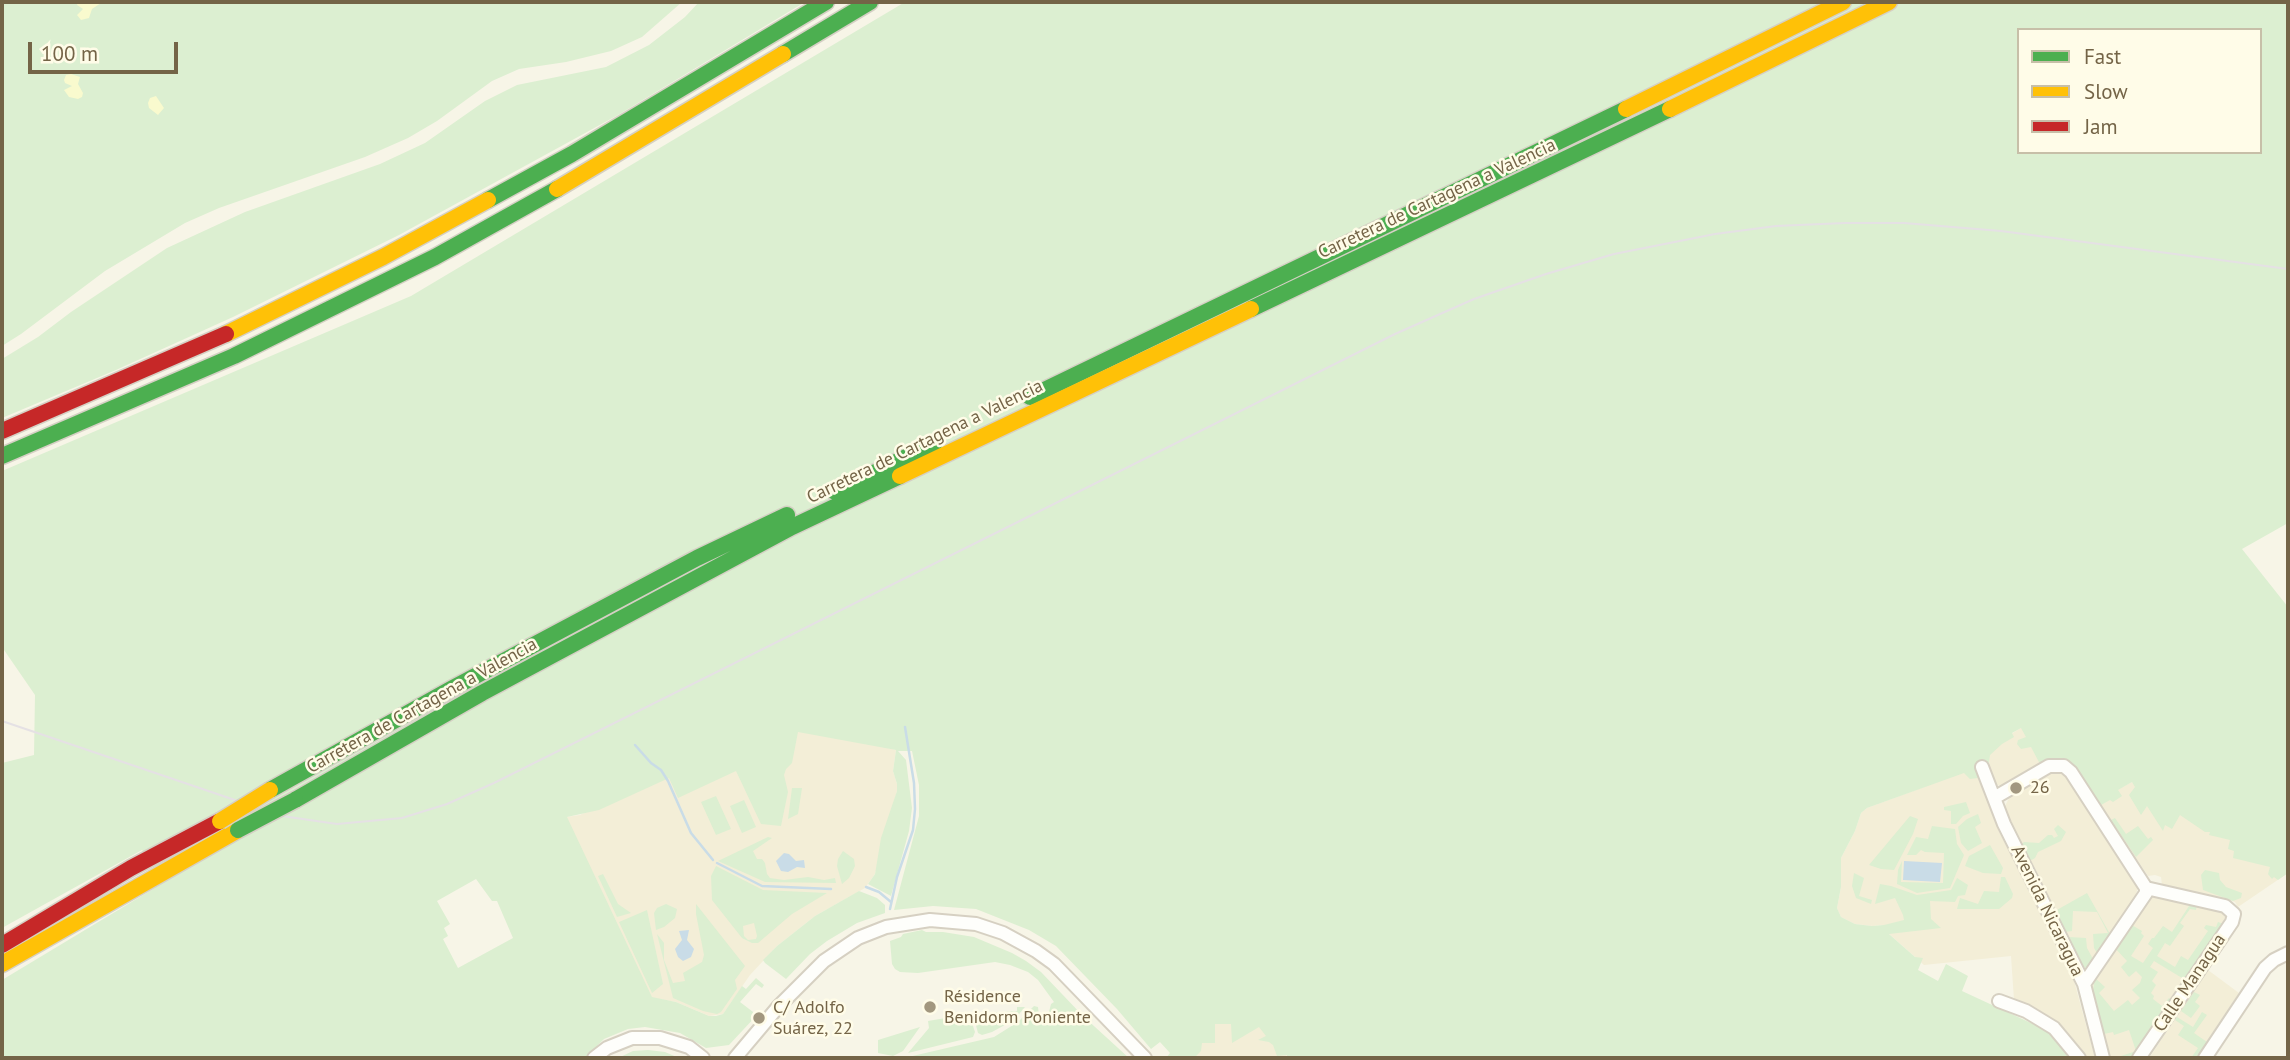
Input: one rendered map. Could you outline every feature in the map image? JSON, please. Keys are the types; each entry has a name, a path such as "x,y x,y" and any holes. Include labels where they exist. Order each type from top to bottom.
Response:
{"highway":[{"path":"2,431 254,323 383,257 572,154 826,2"},
{"path":"2,456 234,356 435,257 579,177 870,2"},
{"name":"Carretera de Cartagena a Valencia","path":"2,945 131,868 220,821 450,689 697,558 1843,2"},
{"name":"Carretera de Cartagena a Valencia","path":"2,964 482,693 792,527 1889,2"},
{"path":"1844,23 1901,2"},
{"path":"2,935 131,868"},
{"path":"2,972 108,909 132,890"}],"street":[{"path":"1994,798 2049,766 2064,766 2071,772 2146,888 2146,893 2084,984"},
{"name":"Avenida Nicaragua","path":"1982,767 2004,824 2084,984 2103,1058"},
{"name":"Calle Managua","path":"2139,1058 2232,922 2234,914 2225,906 2146,888"},
{"path":"735,1058 778,1007 824,961 858,939 886,927 930,920 976,924 1003,933 1036,951 1054,964 1145,1058"},
{"path":"2205,1058 2265,968 2288,953"},
{"path":"1999,1001 2054,1028 2079,1058"},
{"path":"594,1058 607,1048 632,1038 660,1038 689,1047 703,1058"}],"shaded area":[{"path":"2,2 682,2 642,37 611,51 566,62 519,69 492,81 437,121 408,138 365,157 219,208 185,223 105,271 2,346"},
{"path":"699,2 805,2 618,115 399,235 233,317 2,418 2,359 167,248 245,212 380,164 425,143 485,101 517,85 606,67 649,45 685,17"},
{"path":"905,2 2288,2 2288,523 2242,549 2288,607 2288,873 2278,880 2274,877 2272,879 2268,874 2270,867 2233,858 2234,851 2228,849 2230,840 2209,835 2210,832 2205,832 2180,815 2172,829 2165,825 2163,831 2147,806 2141,815 2129,795 2135,787 2132,782 2118,790 2122,796 2101,805 2071,764 2058,759 2040,764 2031,747 2021,749 2017,744 2018,740 2026,737 2021,728 2012,733 2014,737 1990,755 1988,768 1986,764 1975,768 1978,778 1970,779 1964,773 1867,808 1861,813 1841,858 1841,887 1837,908 1841,917 1855,924 1872,926 1904,920 1895,898 1875,904 1880,884 1917,895 1951,890 1957,878 1968,885 1965,895 1958,896 1955,902 1930,901 1931,919 1941,928 1889,934 1915,957 1923,958 1918,970 1938,981 1946,964 1968,976 1962,991 2046,1030 2058,1041 2069,1058 1287,1058 1287,1055 1277,1056 1269,1042 1258,1040 1266,1036 1259,1027 1232,1043 1231,1024 1215,1024 1215,1043 1202,1043 1201,1051 1194,1058 1166,1058 1170,1053 1160,1042 1151,1049 1117,1009 1056,946 1029,930 976,909 933,906 894,910 919,816 919,785 912,751 898,751 906,760 912,808 909,831 891,896 868,884 875,874 881,838 897,791 893,771 896,750 798,732 792,763 784,775 788,792 781,826 761,824 736,771 678,798 669,778 599,810 567,817 652,997 716,1016 723,1014 742,986 746,989 756,978 764,985 762,988 756,984 740,1002 757,1015 729,1045 706,1048 680,1033 645,1027 628,1029 604,1039 585,1058 2,1058 2,980 163,883 142,850 2,928 2,763 34,755 35,695 2,647 2,471 411,296","holes":["476,879 492,901 497,901 513,938 458,968 443,939 448,936 444,928 450,924 437,901"]},
{"path":"770,718 896,750 893,771 897,791 875,874 865,888 815,916 777,946 750,975 723,1014 709,1016 676,1002 652,998 552,819 580,815"},
{"path":"2030,722 2049,760 2002,786 1996,785 1983,752"},
{"path":"1975,768 1992,813 2073,977 2095,1058 2086,1058 2063,1028 2053,1020 2039,1010 2014,1000 2011,956 1924,965 1888,933 1884,925 1855,924 1841,917 1837,908 1841,887 1841,858 1861,813 1867,808"},
{"path":"2053,772 2069,779 2138,886 2136,895 2087,968 2082,967 2004,808 2010,796"},
{"path":"2132,782 2178,799 2288,873 2238,907 2235,902 2223,898 2162,885 2161,877 2148,876 2097,800"},
{"path":"792,788 802,788 798,814 788,819"},
{"path":"716,796 731,829 716,835 701,802"},
{"path":"744,800 756,827 742,833 730,806"},
{"path":"1966,802 1970,813 1956,824 1951,824 1951,811 1944,810 1944,807"},
{"path":"1978,814 1981,823 1975,827 1982,843 1968,851 1961,843 1958,827"},
{"path":"1910,816 1918,819 1894,870 1869,865"},
{"path":"2115,818 2126,834 2138,826 2148,839 2151,837 2153,840 2136,857 2111,820"},
{"path":"2058,825 2066,832 2061,841 2038,852 2035,858 2028,862 2019,847 2024,842 2039,843 2048,835 2054,838 2058,836 2054,829"},
{"path":"1932,826 1955,829 1957,844 1964,855 1950,888 1917,893 1897,884 1898,870 1902,861 1901,882 1943,883 1944,853 1921,850 1916,855 1907,855 1916,837 1928,839"},
{"path":"768,837 772,838 753,851 757,859 762,859 765,863 770,878 835,878 836,883 765,882 718,861"},
{"path":"1990,845 2003,868 2001,874 1983,873 1965,866 1969,856"},
{"path":"843,851 854,859 855,866 849,878 842,884 837,866"},
{"path":"716,866 763,890 827,893 792,914 758,943 752,943 742,938 712,900 711,876","holes":["754,923 756,939 748,940 744,936 743,926"]},
{"path":"2205,870 2219,873 2220,880 2226,887 2242,893 2241,898 2233,901 2203,890 2201,875"},
{"path":"1854,873 1864,878 1859,896 1872,900 1871,904 1856,898 1852,886"},
{"path":"603,874 618,904 631,913 617,917 598,876"},
{"path":"2001,877 2005,877 2013,894 1999,909 1957,909 1960,898 1978,904 1984,891 1999,892"},
{"path":"859,891 877,898 885,905 885,913 857,923 827,941 786,979 765,963 763,960 777,946 815,916"},
{"path":"2087,893 2110,934 2097,953 2093,934 2108,933 2097,912 2073,911 2072,931 2065,932 2055,911"},
{"path":"2158,896 2225,913 2226,919 2135,1058 2108,1058 2092,987 2094,980 2150,897"},
{"path":"2191,903 2197,904 2196,910 2190,909 2180,923 2184,926 2170,946 2165,943 2157,956 2175,967 2181,956 2188,960 2208,931 2204,928 2206,925 2216,927 2218,922 2224,924 2187,981 2154,961 2150,967 2158,972 2152,981 2156,985 2151,993 2153,999 2162,1006 2169,998 2173,1001 2135,1058 2115,1058 2136,1051 2129,1030 2114,1035 2113,1032 2104,1034 2106,1051 2092,996 2095,978 2105,987 2099,993 2114,1011 2128,1000 2132,1005 2140,998 2132,990 2142,977 2136,971 2129,977 2121,967 2127,961 2115,948 2130,924 2142,931 2144,936 2131,956 2143,963 2153,948 2148,944 2152,938 2163,926 2172,932"},
{"path":"666,904 677,909 675,918 656,930 654,913 657,908"},
{"path":"696,904 745,966 735,980 737,989 717,1014 673,998 657,934 664,943 664,960 673,983 685,981 683,973 702,962 704,955"},
{"path":"647,910 663,984 652,993 619,922"},
{"path":"922,930 974,937 1026,961 1041,972 1083,1016 1129,1058 904,1058 994,1037 1018,1022 1034,1006 1038,1007 1039,1016 1048,1016 1054,1002 1038,980 1028,972 1010,965 995,962 918,973 895,969 890,941 903,934"},
{"path":"2068,937 2086,938 2087,948 2093,959 2087,968 2082,967"},
{"path":"2208,970 2239,993 2196,1058 2149,1058"},
{"path":"2194,992 2200,995 2195,1002 2200,1006 2191,1018 2181,1011"},
{"path":"1281,1004 1287,1058 1172,1058 1229,1005"},
{"path":"1017,1007 1025,1007 1014,1020 992,1032 982,1035 978,1033 973,1014 1017,1011"},
{"path":"2202,1012 2207,1015 2194,1033 2207,1042 2196,1058 2191,1058 2198,1048 2178,1035 2184,1026 2175,1020 2177,1017 2193,1027"},
{"path":"969,1014 975,1032 973,1037 908,1053 929,1028 928,1021"},
{"path":"920,1027 903,1051 893,1056 878,1053 878,1040"},
{"path":"633,1051 665,1052 679,1058 618,1058"}],"sand":[{"path":"78,2 101,3 92,9 89,18 81,20 77,15 83,9 77,5"},
{"path":"66,75 80,77 78,84 83,93 78,99 69,97 64,90 72,86 64,80"},
{"path":"156,96 164,108 158,115 149,108 148,103 150,98"}],"water":[{"path":"784,853 796,861 804,860 805,868 781,871 776,861"},
{"path":"1904,861 1942,863 1940,882 1903,880"},
{"path":"689,930 687,940 694,949 691,957 683,961 675,949 682,940 679,931"}],"waterway":[{"path":"890,909 897,877 913,830 915,809 914,783 905,727"},
{"path":"635,745 661,770 691,833 713,860"},
{"path":"717,863 762,886 831,889"},
{"path":"866,887 879,892 891,902"}],"tram line":[{"path":"2,721 282,816 337,824 402,818 447,804 494,783 1395,334 1474,299 1614,254 1715,234 1776,226 1904,223 2001,231 2288,269"}],"traffic: fast":[{"path":"488,200 572,154 826,2"},
{"path":"783,54 870,2"},
{"path":"1030,397 1626,109"},
{"path":"1251,309 1670,109"},
{"path":"2,456 234,356 435,257 557,189"},
{"path":"835,492 935,443"},
{"path":"295,800 482,693 792,527 900,476"},
{"path":"270,790 451,689 697,558 787,515"},
{"path":"238,830 295,800"}],"traffic: slow":[{"path":"1626,109 1843,2"},
{"path":"1670,109 1889,2"},
{"path":"557,189 783,54"},
{"path":"226,334 383,257 488,200"},
{"path":"900,476 1251,309"},
{"path":"220,821 270,790"},
{"path":"2,964 238,830"}],"traffic: jam":[{"path":"2,431 226,334"},
{"path":"2,945 131,868 220,821"}],"place":[{"name":"26","path":"2016,788"},
{"name":"Résidence Benidorm Poniente","path":"930,1007"},
{"name":"C/ Adolfo Suárez, 22","path":"759,1018"}]}
